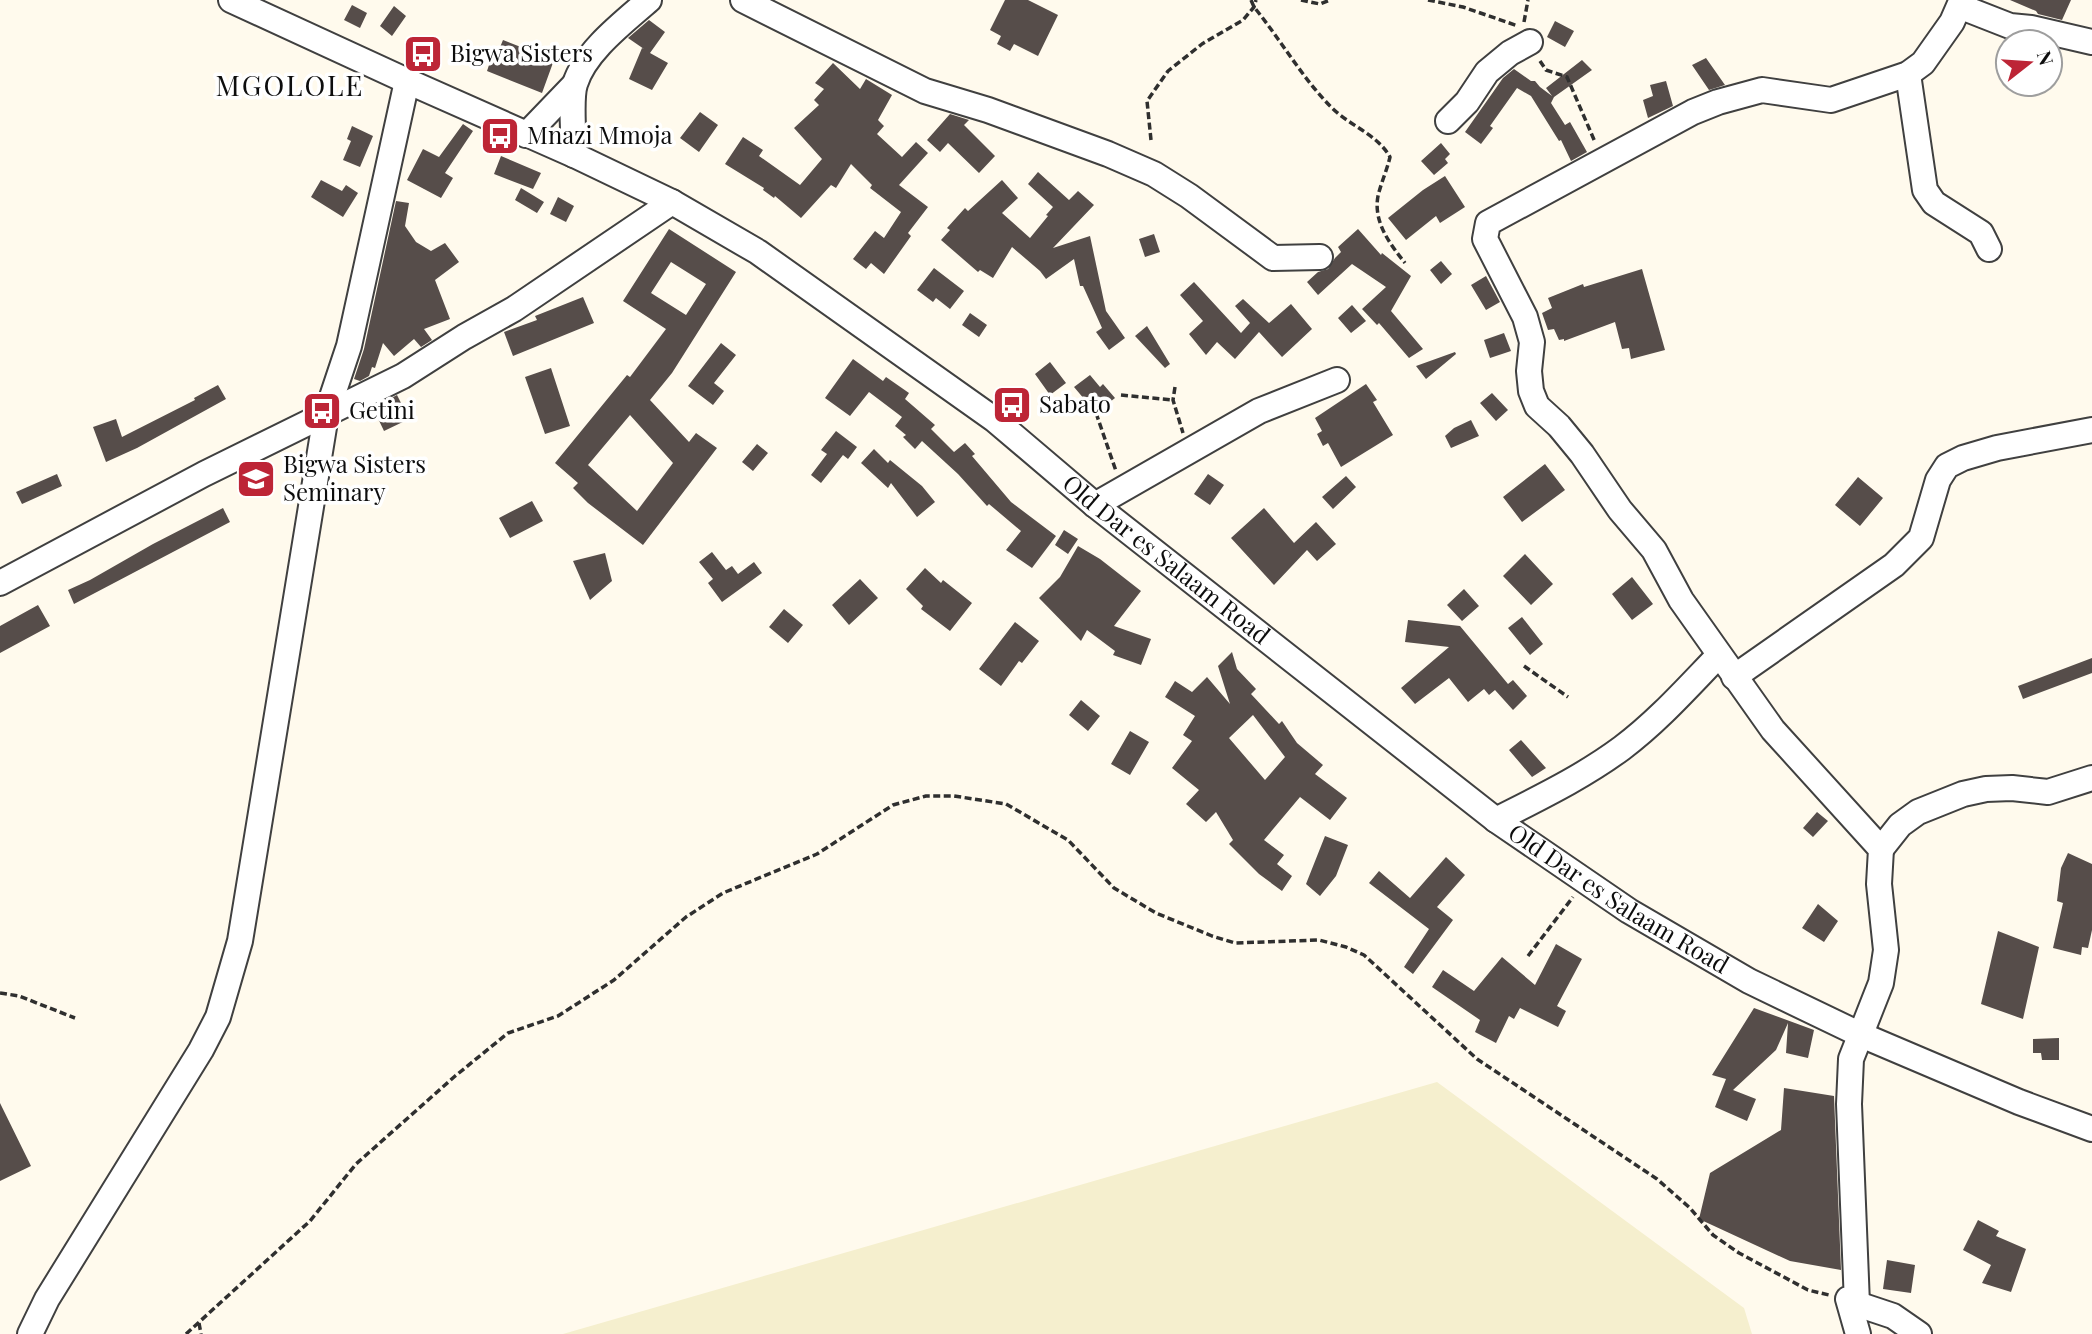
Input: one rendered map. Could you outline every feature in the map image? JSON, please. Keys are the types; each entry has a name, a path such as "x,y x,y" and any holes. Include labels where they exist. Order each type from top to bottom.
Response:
{"street":[{"name":"Old Dar es Salaam Road","path":"231,0 407,82 574,155 672,202 758,252 995,420 1095,505 1496,820 1584,881 1663,932 1749,981 1859,1034 2019,1102 2092,1129"},
{"path":"526,135 574,85 605,39 649,0"},
{"path":"743,0 925,91 988,110 1108,154 1154,174 1189,196 1273,258 1320,257"},
{"path":"1881,849 1773,730 1681,600 1654,550 1620,510 1582,454 1559,426 1537,406 1531,391 1529,371 1532,342 1525,317 1485,239 1488,223 1693,112 1718,102 1762,90 1831,100 1908,74 1923,63 1952,22 1961,3 2010,26 2031,27 2092,41"},
{"path":"1448,121 1467,102 1487,72 1510,53 1530,42"},
{"path":"1908,74 1925,190 1934,203 1981,233 1989,249"},
{"path":"30,1334 47,1299 194,1061 218,1017 240,941 326,415 349,346 407,82"},
{"path":"574,85 574,155"},
{"path":"0,583 204,474 403,376 514,309 672,202"},
{"path":"1095,505 1259,411 1337,380"},
{"path":"1734,677 1894,565 1921,538 1938,480 1947,466 1963,458 1997,448 2092,430"},
{"path":"1496,820 1564,786 1623,748 1719,655"},
{"path":"1858,1334 1852,1301 1849,1104 1851,1059 1881,983 1886,950 1879,884 1881,849 1900,825 1918,812 1963,794 1999,788 2048,792 2092,778"},
{"path":"1852,1301 1893,1317 1919,1334"}],"path":[{"path":"1254,0 1254,7 1333,110 1384,147 1390,158 1378,198 1380,221 1388,241 1405,263"},
{"path":"1301,0 1320,4 1330,0"},
{"path":"1428,0 1464,7 1523,28 1528,0"},
{"path":"1151,140 1147,101 1168,71 1202,44 1243,20 1254,7"},
{"path":"1530,42 1546,70 1567,78 1603,162"},
{"path":"1175,387 1173,400 1189,451"},
{"path":"1121,395 1173,400"},
{"path":"1096,413 1123,489"},
{"path":"1524,666 1568,697"},
{"path":"186,1334 310,1221 356,1164 508,1033 558,1016 614,980 686,918 723,893 817,854 893,805 926,796 1006,804 1068,840 1114,888 1156,913 1212,936 1235,943 1319,940 1364,955 1477,1059 1657,1179 1690,1208 1713,1235 1739,1253 1808,1290 1852,1301"},
{"path":"1528,956 1584,881"},
{"path":"0,993 19,996 75,1018"},
{"path":"199,1323 201,1334"}],"shaded area":[{"path":"1437,1082 1744,1308 1752,1334 563,1334"}],"building":[{"path":"1005,0 1028,0 1058,15 1038,56 1014,44 1010,51 997,44 1001,36 990,30"},
{"path":"2010,0 2071,0 2062,20 2038,14"},
{"path":"352,5 367,13 360,28 344,20"},
{"path":"394,6 406,16 392,36 380,26"},
{"path":"649,20 665,32 650,53 668,63 652,90 629,79 642,48 644,49 628,38"},
{"path":"1555,21 1574,31 1565,47 1547,37"},
{"path":"503,40 554,60 542,93 487,71 492,56 496,57"},
{"path":"1706,58 1725,85 1709,90 1692,65"},
{"path":"1582,60 1592,70 1554,97 1551,103 1565,125 1570,122 1587,152 1571,161 1561,140 1559,141 1531,96 1517,88 1490,126 1493,128 1481,144 1465,132 1503,78 1514,69 1535,81 1552,96 1546,88"},
{"path":"833,63 860,89 866,79 892,95 878,120 884,126 877,134 902,157 916,142 928,153 899,185 928,207 908,233 911,236 884,274 871,263 866,269 853,259 875,231 884,238 901,212 870,188 872,185 851,164 836,188 831,185 801,218 775,196 774,198 763,190 764,188 725,164 743,137 763,150 759,156 800,185 822,159 794,128 819,105 814,100 824,89 815,83"},
{"path":"1666,81 1673,106 1648,118 1643,100 1653,96 1650,85"},
{"path":"700,112 718,125 699,152 680,138"},
{"path":"950,114 969,120 964,125 995,156 979,173 948,143 940,152 927,140"},
{"path":"463,124 473,131 445,173 453,178 441,198 407,180 423,149 439,157"},
{"path":"352,126 373,136 360,167 343,160 351,141 347,139"},
{"path":"1441,143 1450,154 1445,159 1448,163 1434,175 1421,161"},
{"path":"501,156 541,173 533,189 494,174"},
{"path":"1038,172 1069,200 1078,191 1094,205 1053,248 1090,236 1106,311 1125,338 1109,350 1096,332 1102,328 1083,286 1080,286 1074,259 1046,279 1012,247 993,278 980,270 978,272 941,240 950,230 947,228 965,208 968,211 1002,180 1018,198 1002,213 1030,238 1053,207 1028,184"},
{"path":"1445,176 1465,207 1440,223 1436,216 1406,240 1388,218"},
{"path":"321,180 342,191 346,185 358,193 343,217 311,197"},
{"path":"521,188 544,202 537,213 515,200"},
{"path":"558,197 574,206 566,222 550,214"},
{"path":"396,201 409,203 405,226 416,242 431,251 445,243 459,262 435,280 450,319 424,329 432,340 421,347 414,339 394,356 383,343 375,368 372,367 369,376 360,381 354,379 364,349"},
{"path":"669,229 736,272 672,373 650,400 689,442 696,433 717,448 643,545 588,503 573,488 578,483 555,463 627,375 630,377 666,329 623,301","holes":["671,262 706,284 686,315 651,293","630,415 673,463 637,511 588,465"]},
{"path":"1358,229 1381,255 1382,253 1411,276 1391,311 1423,349 1409,358 1379,323 1377,325 1362,309 1386,287 1352,264 1318,295 1307,282 1318,272 1328,269 1341,252 1338,247"},
{"path":"1154,234 1160,252 1145,257 1139,239"},
{"path":"1441,261 1452,274 1441,284 1430,270"},
{"path":"934,268 964,291 950,309 936,298 933,302 917,290"},
{"path":"1642,269 1665,350 1631,359 1629,348 1622,349 1615,322 1564,341 1559,340 1554,329 1548,330 1542,313 1552,308 1548,298 1583,284 1584,287"},
{"path":"1486,276 1500,302 1486,310 1471,285"},
{"path":"1194,282 1241,333 1250,323 1235,306 1243,299 1269,323 1291,304 1312,329 1282,357 1259,332 1235,359 1217,342 1206,355 1189,334 1203,321 1180,295"},
{"path":"583,297 594,323 513,356 504,332 537,320 535,316"},
{"path":"1352,305 1366,321 1351,333 1338,318"},
{"path":"970,313 987,325 979,337 962,325"},
{"path":"1147,326 1170,364 1165,368 1135,336"},
{"path":"1504,333 1511,351 1490,358 1484,340"},
{"path":"721,343 736,355 714,383 724,391 713,405 688,386"},
{"path":"1455,352 1456,354 1426,379 1416,366"},
{"path":"853,359 883,381 886,377 909,393 905,399 935,425 931,429 954,452 965,443 975,454 972,456 1011,502 1056,536 1032,568 1006,550 1021,531 989,504 987,506 958,474 922,441 915,449 903,437 906,435 895,426 902,417 869,392 850,416 825,398"},
{"path":"1050,362 1066,383 1050,395 1035,374"},
{"path":"551,368 570,426 545,434 525,377"},
{"path":"1090,375 1100,387 1103,384 1115,398 1096,413 1074,387"},
{"path":"1366,384 1377,400 1373,402 1393,435 1341,467 1328,443 1323,446 1317,434 1322,431 1315,418"},
{"path":"218,385 226,399 106,462 93,427 116,419 122,437 195,400 194,398"},
{"path":"1492,393 1508,410 1496,421 1480,403"},
{"path":"397,395 409,419 384,431 373,408"},
{"path":"1471,420 1479,436 1451,448 1445,436"},
{"path":"836,431 857,447 848,459 843,455 821,483 811,475 827,454 821,450"},
{"path":"757,444 768,453 753,471 742,462"},
{"path":"874,449 888,463 890,460 922,486 935,502 917,517 891,483 888,488 861,463"},
{"path":"257,464 264,485 247,490 242,472"},
{"path":"1545,464 1565,490 1522,522 1503,497"},
{"path":"57,474 62,486 22,504 16,492"},
{"path":"1208,474 1224,485 1210,505 1194,494"},
{"path":"1346,476 1356,487 1333,509 1322,497"},
{"path":"1858,477 1883,498 1860,526 1835,505"},
{"path":"532,501 543,521 510,538 499,518"},
{"path":"223,508 230,522 74,604 68,590"},
{"path":"1264,508 1294,543 1316,522 1336,544 1317,561 1307,550 1274,585 1231,538"},
{"path":"1064,530 1078,539 1068,554 1055,545"},
{"path":"1078,546 1100,559 1141,591 1114,626 1151,639 1141,665 1113,655 1115,651 1087,630 1081,641 1039,598 1060,577"},
{"path":"712,552 726,570 732,566 738,574 754,562 762,573 722,602 708,583 713,579 699,562"},
{"path":"605,553 612,581 590,600 573,561"},
{"path":"1525,554 1553,584 1531,605 1503,576"},
{"path":"925,568 941,583 943,580 972,603 950,631 921,609 923,606 906,589"},
{"path":"1632,577 1653,604 1632,620 1612,594"},
{"path":"860,579 878,598 849,625 832,605"},
{"path":"1464,589 1479,606 1462,621 1447,605"},
{"path":"38,605 50,626 0,653 0,626"},
{"path":"784,609 803,625 788,643 769,627"},
{"path":"1522,617 1543,644 1530,655 1508,628"},
{"path":"1408,620 1460,626 1508,684 1513,680 1527,696 1513,710 1495,690 1489,695 1484,689 1468,702 1449,678 1415,704 1401,688 1449,647 1405,642"},
{"path":"1015,622 1039,641 1022,663 1019,661 1001,686 979,669"},
{"path":"1232,652 1237,669 1256,689 1251,694 1279,724 1282,721 1297,743 1323,765 1315,774 1347,798 1330,820 1300,797 1264,840 1284,855 1277,864 1292,876 1282,891 1259,874 1229,844 1233,840 1216,812 1206,822 1186,804 1199,790 1172,768 1192,741 1183,735 1195,716 1165,697 1175,681 1192,692 1207,677 1230,704 1218,666","holes":["1253,715 1285,757 1265,780 1229,738"]},
{"path":"2092,658 2092,673 2023,699 2018,686"},
{"path":"1081,700 1100,716 1088,731 1069,715"},
{"path":"1130,731 1149,742 1130,775 1111,764"},
{"path":"1521,740 1546,768 1532,777 1509,750"},
{"path":"1817,812 1828,821 1813,837 1803,828"},
{"path":"1325,836 1348,845 1336,876 1320,896 1306,884"},
{"path":"2068,853 2092,864 2092,930 2088,948 2082,947 2081,955 2053,948 2063,903 2057,901 2061,868"},
{"path":"1446,857 1465,875 1437,907 1453,920 1413,974 1404,967 1429,929 1369,883 1379,871 1410,898"},
{"path":"1818,904 1838,921 1824,942 1802,928"},
{"path":"1998,931 2039,947 2023,1019 1981,1004"},
{"path":"1556,944 1582,959 1557,1006 1566,1011 1558,1027 1520,1008 1514,1019 1509,1016 1496,1043 1475,1032 1480,1020 1432,987 1443,970 1474,991 1502,957 1535,985"},
{"path":"1754,1008 1814,1030 1808,1058 1786,1053 1788,1023 1776,1050 1733,1090 1756,1099 1747,1121 1715,1107 1726,1079 1712,1075"},
{"path":"2059,1038 2059,1060 2042,1060 2041,1053 2033,1053 2033,1039"},
{"path":"1784,1088 1834,1096 1841,1270 1790,1261 1699,1219 1710,1173 1781,1130"},
{"path":"0,1103 31,1166 0,1181"},
{"path":"1978,1220 1999,1231 1996,1236 2026,1249 2011,1292 1982,1283 1991,1265 1963,1250"},
{"path":"1887,1260 1915,1265 1911,1293 1883,1289"}],"place":[{"name":"Bigwa Sisters","path":"423,54"},
{"name":"Mnazi Mmoja","path":"500,136"},
{"name":"Sabato","path":"1012,405"},
{"name":"Getini","path":"322,411"},
{"name":"Bigwa Sisters Seminary","path":"256,479"}],"district":[{"name":"MGOLOLE","path":"290,86"}]}
